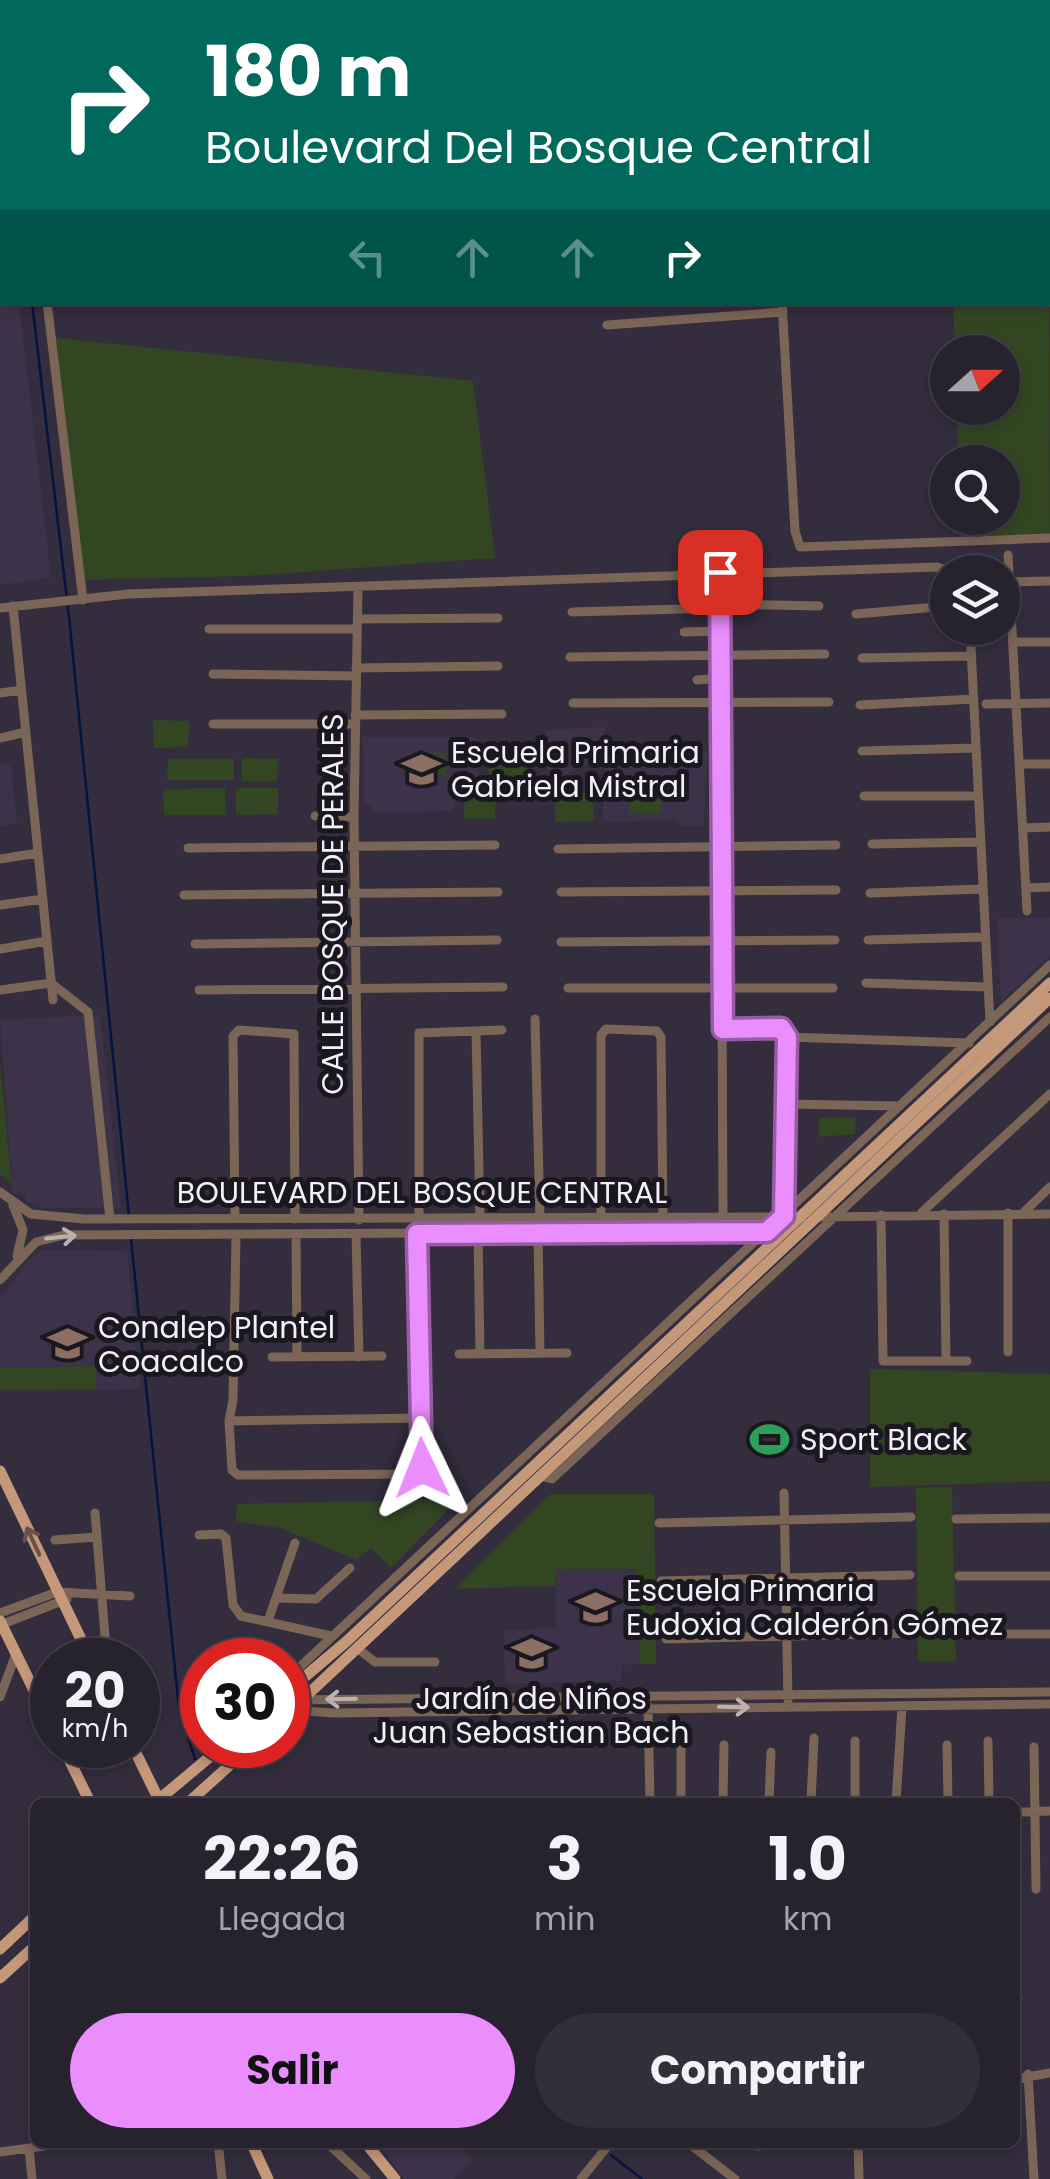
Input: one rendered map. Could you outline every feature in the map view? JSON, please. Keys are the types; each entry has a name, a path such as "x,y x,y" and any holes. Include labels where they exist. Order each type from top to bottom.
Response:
{"main road":[{"path":"310,1692 540,1476 1050,983"},
{"path":"310,1673 348,1641 787,1221 809,1218 1050,998"},
{"path":"0,1471 80,1638"},
{"path":"0,1621 30,1682"},
{"path":"73,1768 88,1798"},
{"path":"143,1768 157,1798"},
{"path":"164,1798 198,1768"},
{"path":"193,1798 227,1768"},
{"path":"0,1949 30,1921"},
{"path":"0,1978 30,1951"},
{"path":"254,2148 268,2179"},
{"path":"370,2148 395,2179"}],"street":[{"path":"47,305 80,601"},
{"path":"608,325 783,307 795,531 804,548 1050,538"},
{"path":"0,608 128,594 930,567"},
{"path":"720,572 723,1216"},
{"path":"1020,582 1050,581"},
{"name":"CALLE BOSQUE DE PERALES","path":"358,588 354,846 359,1220"},
{"path":"13,606 53,1000"},
{"path":"572,612 819,606"},
{"path":"856,614 930,608"},
{"path":"209,629 498,618"},
{"path":"684,632 721,631"},
{"path":"1020,642 1050,642"},
{"path":"971,645 990,1022"},
{"path":"1014,645 1027,910"},
{"path":"570,656 824,654"},
{"path":"862,658 972,656"},
{"path":"213,674 498,666"},
{"path":"697,680 721,678"},
{"path":"0,693 21,690"},
{"path":"860,704 974,700"},
{"path":"573,703 830,702"},
{"path":"986,704 1050,703"},
{"path":"213,724 502,714"},
{"path":"0,738 26,732"},
{"path":"862,750 976,748"},
{"path":"1021,764 1050,764"},
{"path":"864,796 978,796"},
{"path":"315,816 354,817"},
{"path":"1024,828 1050,827"},
{"path":"872,844 980,842"},
{"path":"188,848 496,845"},
{"path":"558,849 836,845"},
{"path":"0,858 38,854"},
{"path":"1027,888 1050,887"},
{"path":"870,893 982,889"},
{"path":"561,892 836,890"},
{"path":"184,895 498,892"},
{"path":"0,905 43,899"},
{"path":"868,940 984,937"},
{"path":"194,944 497,940"},
{"path":"561,942 835,940"},
{"path":"0,948 47,941"},
{"path":"787,1221 900,1106 1050,965"},
{"path":"0,990 51,983 88,1012 114,1218"},
{"path":"866,983 986,988"},
{"path":"199,990 504,987"},
{"path":"568,988 834,988"},
{"path":"540,1476 552,1479 842,1214 1050,1016"},
{"path":"535,1019 540,1218"},
{"path":"723,1029 781,1028 787,1037 787,1221"},
{"path":"601,1218 601,1036 606,1029 657,1032 661,1037 662,1216"},
{"path":"235,1218 233,1036 238,1030 294,1034 295,1219"},
{"path":"419,1219 418,1037 422,1032 502,1030"},
{"path":"476,1031 480,1218"},
{"path":"787,1037 969,1043"},
{"path":"920,1213 1050,1094"},
{"path":"786,1104 900,1106"},
{"path":"1022,1214 1050,1187"},
{"path":"0,1280 13,1264 22,1230 4,1195"},
{"name":"BOULEVARD DEL BOSQUE CENTRAL","path":"4,1195 40,1216 359,1220 723,1216 787,1221"},
{"path":"1008,1213 1008,1352"},
{"path":"809,1218 842,1214 1050,1214"},
{"path":"944,1214 946,1361"},
{"path":"881,1215 882,1359 967,1361"},
{"path":"692,1216 693,1232"},
{"path":"446,1218 446,1233"},
{"path":"211,1219 212,1235"},
{"name":"BOULEVARD DEL BOSQUE CENTRAL","path":"13,1264 24,1251 50,1236 767,1232 787,1221"},
{"path":"310,1656 767,1232"},
{"path":"478,1233 480,1354"},
{"path":"538,1233 540,1353"},
{"path":"356,1234 359,1357"},
{"path":"236,1236 233,1400 229,1421 234,1474 328,1476 419,1472 417,1234"},
{"path":"296,1235 298,1356"},
{"path":"460,1354 567,1353"},
{"path":"272,1357 382,1356"},
{"path":"229,1421 420,1418"},
{"path":"784,1493 788,1708"},
{"path":"95,1513 106,1638"},
{"path":"659,1523 910,1517"},
{"path":"956,1519 1050,1518"},
{"path":"199,1535 224,1535 236,1612 330,1636"},
{"path":"55,1540 97,1537"},
{"path":"268,1621 296,1542"},
{"path":"276,1598 316,1599 350,1568"},
{"path":"661,1580 910,1576"},
{"path":"959,1576 1050,1576"},
{"path":"0,1621 60,1596 130,1596"},
{"path":"666,1639 913,1633"},
{"path":"960,1634 1050,1634"},
{"path":"356,1648 375,1662 435,1662"},
{"path":"0,1697 16,1654"},
{"path":"1015,1704 1016,1692"},
{"path":"310,1700 1050,1692"},
{"path":"698,1694 698,1706"},
{"path":"310,1708 1050,1704"},
{"path":"648,1706 650,1798"},
{"path":"896,1798 902,1706"},
{"path":"811,1798 814,1738"},
{"path":"854,1741 856,1798"},
{"path":"988,1741 989,1798"},
{"path":"724,1744 724,1798"},
{"path":"947,1745 948,1798"},
{"path":"1034,1748 1036,1889"},
{"path":"681,1750 682,1798"},
{"path":"769,1798 771,1752"},
{"path":"1020,1812 1050,1811"},
{"path":"1020,2077 1050,2072"},
{"path":"1028,2074 1034,2179"},
{"path":"0,2152 29,2148 32,2179"},
{"path":"219,2148 222,2179"},
{"path":"332,2148 366,2179"},
{"path":"581,2179 606,2148"},
{"path":"695,2148 734,2179"},
{"path":"858,2148 859,2179"}],"shaded area":[{"path":"0,305 19,305 51,578 0,585"},
{"path":"605,727 605,756 548,783 546,730"},
{"name":"Escuela Primaria Gabriela Mistral","path":"363,737 479,738 479,789 457,797 452,811 373,812 373,806 364,805"},
{"path":"640,750 707,752 704,825 679,826 678,820 603,822 604,762 634,759"},
{"path":"0,762 11,766 17,823 0,827"},
{"path":"1050,917 1050,955 1001,1002 997,918"},
{"path":"100,1015 121,1208 44,1208 26,1202 26,1194 13,1194 0,1020"},
{"name":"Conalep Plantel Coacalco","path":"42,1250 127,1251 141,1389 0,1391 0,1299 27,1262"},
{"name":"Escuela Primaria Eudoxia Calderón Gómez","path":"636,1569 639,1664 622,1665 621,1681 505,1684 504,1630 556,1628 555,1570"},
{"path":"381,2148 462,2148 473,2160 454,2179 405,2179"}],"green space":[{"path":"953,305 1049,305 1050,534 1020,535 1020,445 958,445 957,425 1020,425 1020,335 954,335"},
{"path":"56,338 473,381 495,558 246,576 84,580"},
{"path":"153,720 189,721 188,747 154,748"},
{"path":"407,753 446,753 446,775 408,775"},
{"path":"488,753 528,753 528,781 489,781"},
{"path":"242,758 278,759 277,781 242,781"},
{"path":"168,759 234,759 234,780 167,780"},
{"path":"225,788 226,815 164,815 163,789"},
{"path":"236,788 278,788 278,814 236,815"},
{"path":"556,793 593,793 594,821 555,822"},
{"path":"465,796 496,797 495,819 464,819"},
{"path":"661,796 662,813 630,814 630,797"},
{"path":"0,1063 12,1185 0,1174"},
{"path":"856,1117 855,1134 819,1137 819,1118"},
{"path":"95,1366 95,1389 0,1389 0,1368"},
{"path":"870,1369 1050,1374 1050,1481 870,1487"},
{"path":"952,1487 956,1661 918,1661 916,1488"},
{"path":"551,1494 654,1494 656,1664 639,1664 636,1569 555,1570 555,1586 455,1589"},
{"path":"459,1499 391,1568 371,1548 357,1560 280,1528 236,1521 237,1504"}],"waterway":[{"path":"32,305 69,617 129,1216"},
{"path":"131,1239 180,1711"},
{"path":"611,2155 642,2179"}],"place":[{"name":"Escuela Primaria Gabriela Mistral","path":"421,769"},
{"name":"Conalep Plantel Coacalco","path":"68,1344"},
{"name":"Sport Black","path":"770,1439"},
{"name":"Escuela Primaria Eudoxia Calderón Gómez","path":"596,1607"},
{"name":"Jardín de Niños Juan Sebastian Bach","path":"531,1654"}],"route":[{"path":"422,1468 417,1234 767,1232 784,1216 787,1037 781,1028 723,1029 720,572"}]}
